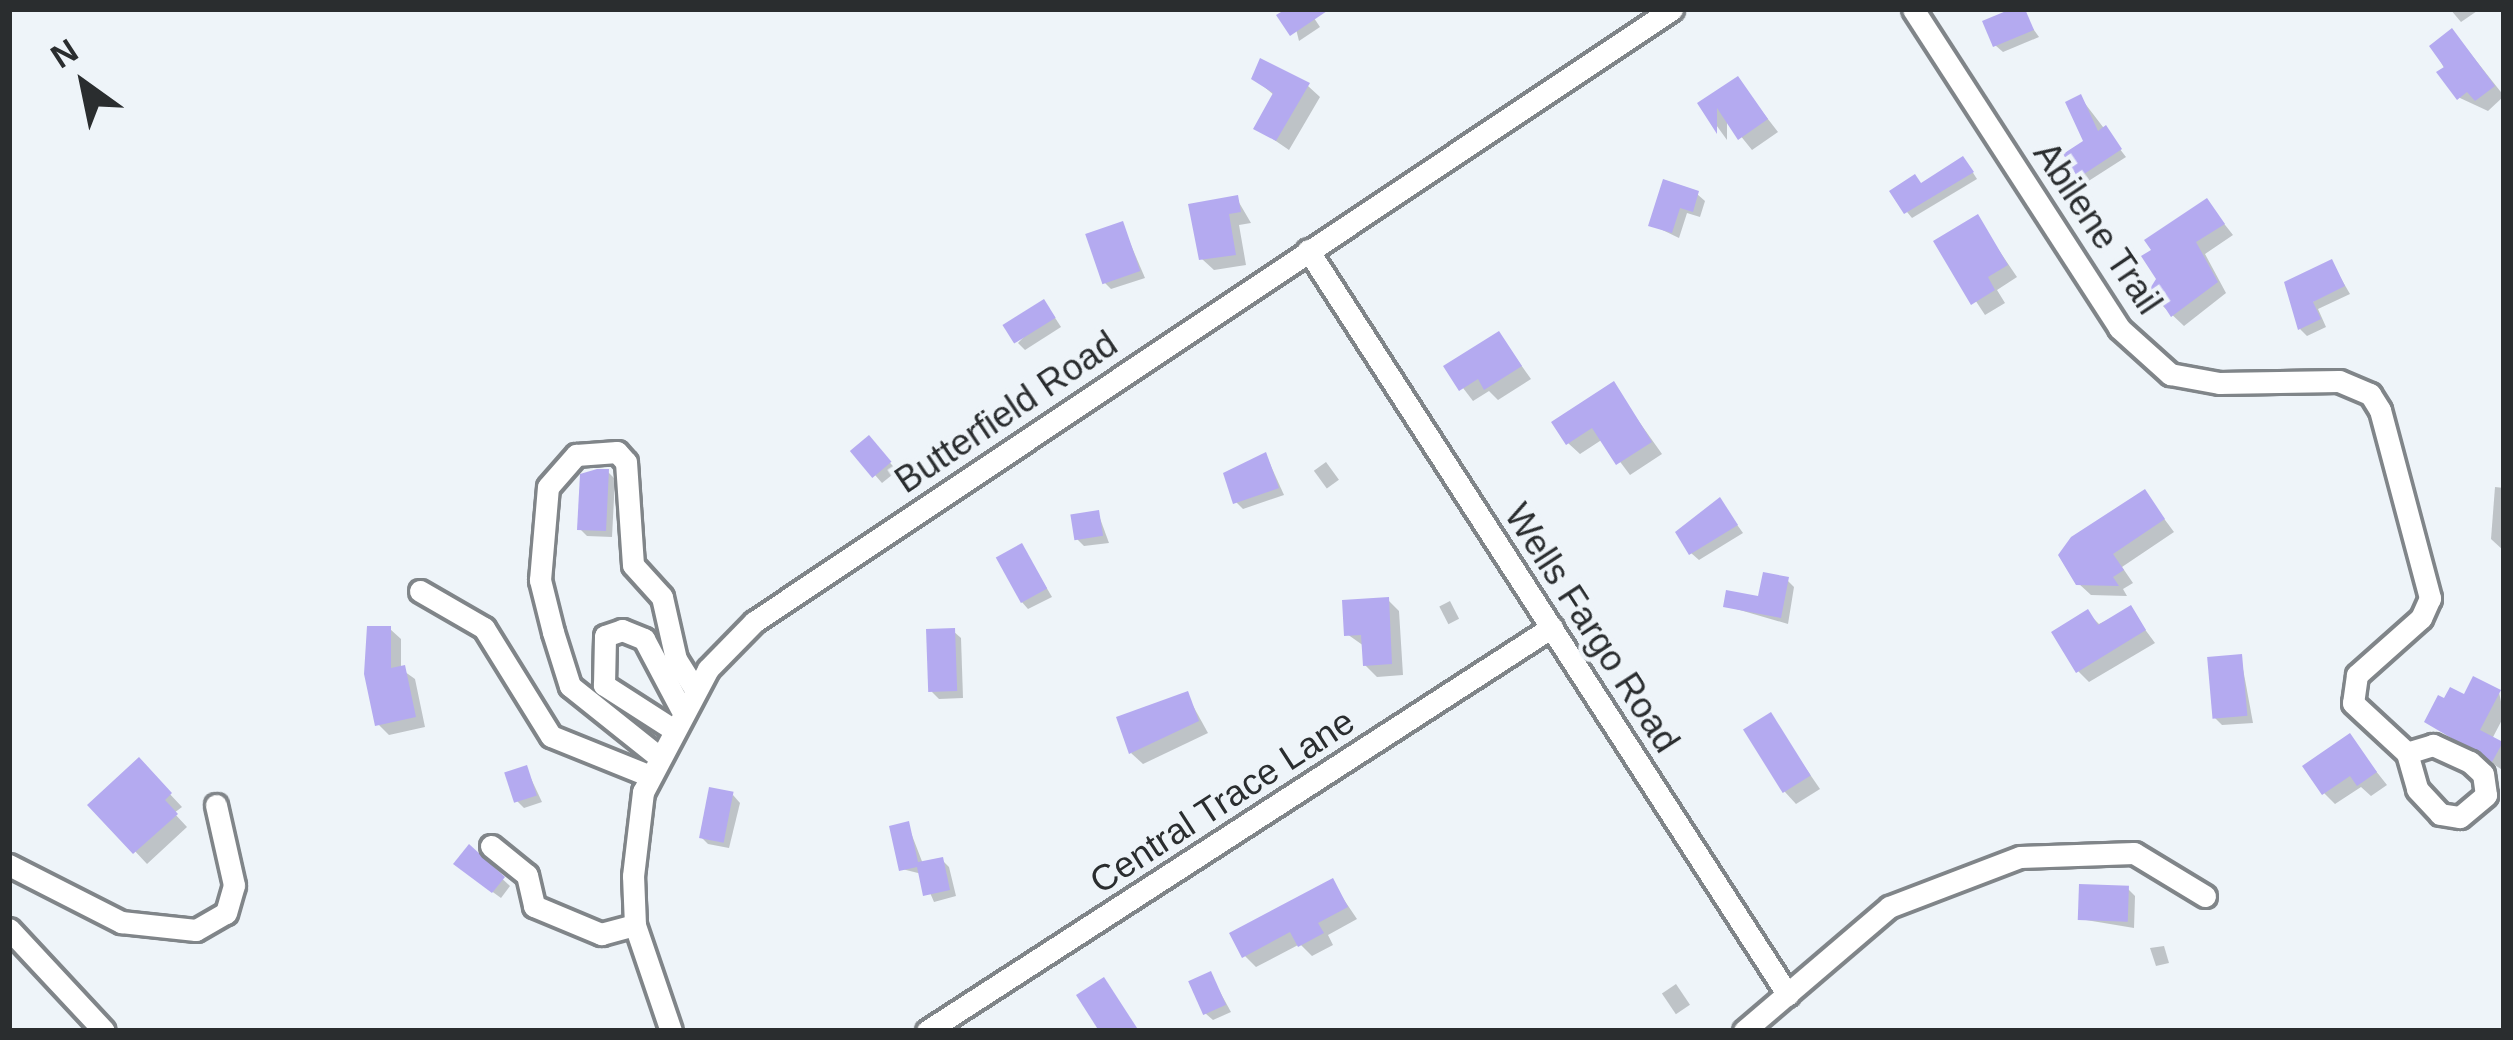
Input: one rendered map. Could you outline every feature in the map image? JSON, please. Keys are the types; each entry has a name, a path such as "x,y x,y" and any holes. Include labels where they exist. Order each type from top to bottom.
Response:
{"street":[{"name":"Butterfield Road","path":"671,1031 635,926 633,876 654,766 695,689 754,622 1672,9"},
{"name":"Abilene Trail","path":"1913,9 2119,328 2170,374 2219,383 2339,381 2370,394 2380,410 2430,598 2421,618 2357,675 2353,703 2407,753"},
{"name":"Wells Fargo Road","path":"1308,250 1552,627 1782,1013"},
{"path":"654,766 571,686 553,632 540,580 548,487 576,455 617,452 626,462 633,566 662,597 676,659 695,689"},
{"path":"420,591 484,628 551,736 654,766"},
{"name":"Central Trace Lane","path":"927,1031 1552,627"},
{"path":"9,865 121,922 196,930 226,913 234,885 216,805"},
{"path":"491,846 526,875 534,906 601,934 635,926"},
{"path":"1744,1031 1782,1013 1889,907 2020,857 2134,853 2205,896"},
{"path":"9,929 104,1031"}],"building":[{"path":"1286,9 1330,9 1290,36 1276,15"},
{"path":"2011,9 2025,9 2034,30 1993,47 1982,21"},
{"path":"2452,28 2495,86 2475,101 2467,92 2457,100 2436,72 2444,67 2429,46"},
{"path":"1260,58 1310,83 1276,141 1253,129 1273,93 1251,79"},
{"path":"1738,76 1768,119 1738,140 1717,108 1717,134 1697,103"},
{"path":"2081,94 2098,131 2106,125 2122,149 2078,178 2063,154 2083,141 2065,102"},
{"path":"1963,156 1974,172 1904,214 1889,191 1915,174 1921,183"},
{"path":"1663,179 1699,191 1693,212 1680,208 1672,233 1648,226"},
{"path":"1238,195 1241,212 1229,214 1236,255 1199,260 1188,204"},
{"path":"2207,198 2225,224 2196,242 2218,282 2171,317 2158,297 2146,295 2156,279 2141,256 2151,250 2144,240"},
{"path":"1978,214 2008,265 1988,277 1995,290 1971,305 1933,241"},
{"path":"1123,221 1140,271 1102,284 1085,234"},
{"path":"2332,259 2345,286 2313,302 2321,319 2298,330 2284,282"},
{"path":"1044,299 1056,318 1014,344 1002,325"},
{"path":"1499,331 1522,366 1484,390 1478,379 1459,391 1443,366"},
{"path":"1614,381 1652,442 1616,465 1592,428 1566,445 1551,422"},
{"path":"869,435 891,462 872,478 850,451"},
{"path":"1266,452 1279,488 1233,504 1223,473"},
{"path":"609,469 606,531 577,530 580,474"},
{"path":"2145,489 2165,519 2113,554 2124,570 2113,577 2119,586 2076,585 2058,555 2071,537"},
{"path":"1720,497 1738,525 1689,555 1675,532"},
{"path":"1099,510 1103,536 1074,540 1070,515"},
{"path":"1022,543 1047,588 1021,603 996,558"},
{"path":"1763,572 1789,577 1781,618 1723,607 1726,590 1758,596"},
{"path":"1389,597 1392,664 1363,666 1361,635 1344,636 1342,600"},
{"path":"2131,605 2146,630 2076,673 2051,632 2088,609 2098,625"},
{"path":"367,626 391,626 391,668 405,665 416,717 375,726 364,674"},
{"path":"955,628 957,691 928,692 926,629"},
{"path":"2242,654 2247,716 2213,719 2207,657"},
{"path":"2473,676 2501,690 2480,730 2503,742 2492,762 2424,722 2438,695 2444,698 2450,687 2464,694"},
{"path":"1188,691 1199,721 1129,754 1116,717"},
{"path":"1771,712 1811,776 1783,793 1743,729"},
{"path":"2350,733 2377,772 2357,786 2350,776 2322,795 2302,766"},
{"path":"139,757 172,793 165,800 178,814 133,854 87,805"},
{"path":"527,765 537,795 514,803 504,772"},
{"path":"709,787 734,792 724,843 699,838"},
{"path":"909,821 918,862 943,857 950,890 923,896 917,867 899,871 889,826"},
{"path":"469,844 505,877 492,893 453,864"},
{"path":"1333,878 1348,907 1318,923 1324,933 1298,947 1290,932 1242,958 1229,933"},
{"path":"2079,884 2129,886 2128,922 2078,920"},
{"path":"1211,971 1226,1005 1203,1015 1188,981"},
{"path":"1104,977 1139,1031 1099,1031 1076,995"}]}
